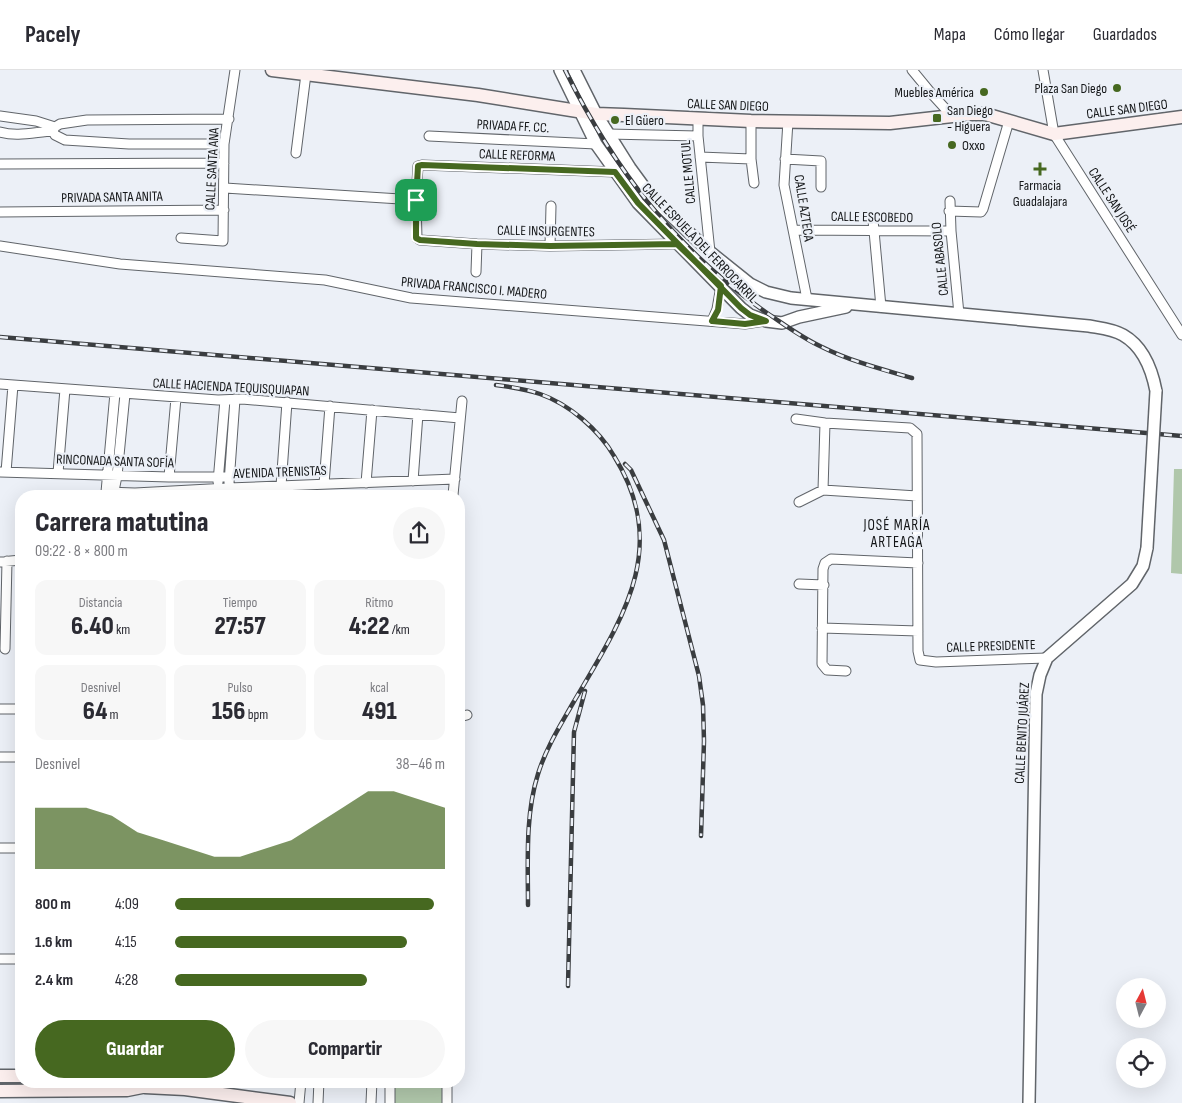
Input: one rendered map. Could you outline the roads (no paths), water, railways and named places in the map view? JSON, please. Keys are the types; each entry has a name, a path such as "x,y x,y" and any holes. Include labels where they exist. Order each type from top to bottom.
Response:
{"main road":[{"name":"CALLE SAN DIEGO","path":"272,70 478,95 596,114 751,121 890,123 985,114 1054,134 1182,117"},
{"path":"0,1076 15,1076"},
{"path":"0,1091 61,1088"},
{"path":"124,1088 138,1088"},
{"path":"211,1088 290,1103"}],"street":[{"name":"CALLE SANTA ANA","path":"181,238 223,241 224,144 235,70"},
{"name":"CALLE ESPUELA DEL FERROCARRIL","path":"560,70 596,144 638,203 750,315 766,321 782,323 799,317 856,305"},
{"name":"CALLE ESPUELA DEL FERROCARRIL","path":"574,70 608,134 652,198 710,252 756,288 779,296 807,300 1089,326"},
{"path":"912,70 952,116"},
{"name":"CALLE SAN JOSÉ","path":"1043,70 1054,134 1182,334"},
{"path":"296,153 306,74"},
{"path":"0,116 36,121 54,129"},
{"path":"0,132 10,136 54,129 60,124 87,120 229,119"},
{"name":"CALLE MOTUL","path":"698,119 698,136 710,252"},
{"path":"751,121 751,159 754,183"},
{"name":"CALLE AZTECA","path":"788,121 784,185 807,300"},
{"name":"CALLE ABASOLO","path":"959,314 949,206 981,212 984,209 1008,121"},
{"path":"54,129 55,135 64,140 129,144 224,144"},
{"path":"608,134 698,136"},
{"name":"PRIVADA FF. CC.","path":"429,136 596,144"},
{"path":"700,157 751,159"},
{"path":"785,159 821,160 821,187"},
{"path":"0,164 224,163"},
{"name":"CALLE REFORMA","path":"416,200 418,166 422,165 615,172"},
{"path":"224,188 416,200"},
{"name":"CALLE INSURGENTES","path":"416,200 416,238 420,240 550,246 677,244"},
{"path":"550,206 550,246"},
{"name":"PRIVADA SANTA ANITA","path":"0,212 224,210"},
{"path":"873,220 881,307"},
{"name":"CALLE ESCOBEDO","path":"793,230 951,231"},
{"name":"PRIVADA FRANCISCO I. MADERO","path":"476,272 477,244"},
{"name":"PRIVADA FRANCISCO I. MADERO","path":"0,246 120,264 325,280 411,298 745,324 766,321"},
{"path":"712,321 718,310 721,286"},
{"name":"CALLE BENITO JUÁREZ","path":"1030,1103 1036,694 1040,675 1047,658 1132,584 1143,566 1147,548 1156,391 1147,360 1136,346 1124,335 1107,329 1089,326"},
{"name":"CALLE HACIENDA TEQUISQUIAPAN","path":"0,384 176,398 287,402 460,418"},
{"path":"3,472 12,385"},
{"path":"58,473 65,389"},
{"path":"112,476 115,394"},
{"path":"110,490 125,394"},
{"path":"169,477 176,398"},
{"path":"228,488 235,399"},
{"path":"217,488 225,400"},
{"path":"454,490 462,401"},
{"path":"281,486 287,402"},
{"path":"324,484 330,406"},
{"path":"366,483 372,410"},
{"path":"413,481 418,414"},
{"path":"796,419 825,423 910,428 917,434 918,631 822,628"},
{"path":"823,490 825,423"},
{"name":"RINCONADA SANTA SOFÍA","path":"3,472 112,476 229,477"},
{"name":"AVENIDA TRENISTAS","path":"263,490 281,486 455,479"},
{"name":"AVENIDA TRENISTAS","path":"184,490 217,488 241,490"},
{"path":"799,502 823,490 917,496"},
{"path":"846,671 827,670 822,664 823,569 825,563 831,559 918,563"},
{"path":"3,562 5,649"},
{"path":"799,584 824,585"},
{"name":"CALLE PRESIDENTE","path":"918,631 920,660 936,662 1047,658"},
{"path":"0,709 15,709"},
{"path":"0,757 15,757"},
{"path":"0,848 15,848"},
{"path":"0,959 15,959"},
{"path":"299,1103 301,1088"},
{"path":"318,1103 319,1088"},
{"path":"371,1103 372,1088"},
{"path":"390,1088 390,1103"},
{"path":"447,1088 447,1103"}],"railway":[{"path":"565,70 604,141 626,174 650,205 704,262 767,313 808,340 855,361 912,378"},
{"path":"0,337 1182,436"},
{"path":"496,385 513,387 551,398 572,411 592,428 614,456 631,490 639,522 639,553 633,584 622,613 608,643 554,737 538,774 529,822 528,905"},
{"path":"625,464 631,470 664,540 699,676 703,705 704,741 701,836"},
{"path":"568,986 574,732 585,691"}],"place":[{"name":"Plaza San Diego","path":"1117,88"},
{"name":"Muebles América","path":"984,92"},
{"name":"San Diego - Higuera","path":"937,118"},
{"name":"El Güero","path":"615,120"},
{"name":"Oxxo","path":"952,145"},
{"name":"Farmacia Guadalajara","path":"1040,169"}],"district":[{"name":"JOSÉ MARÍA ARTEAGA","path":"897,534"}]}
